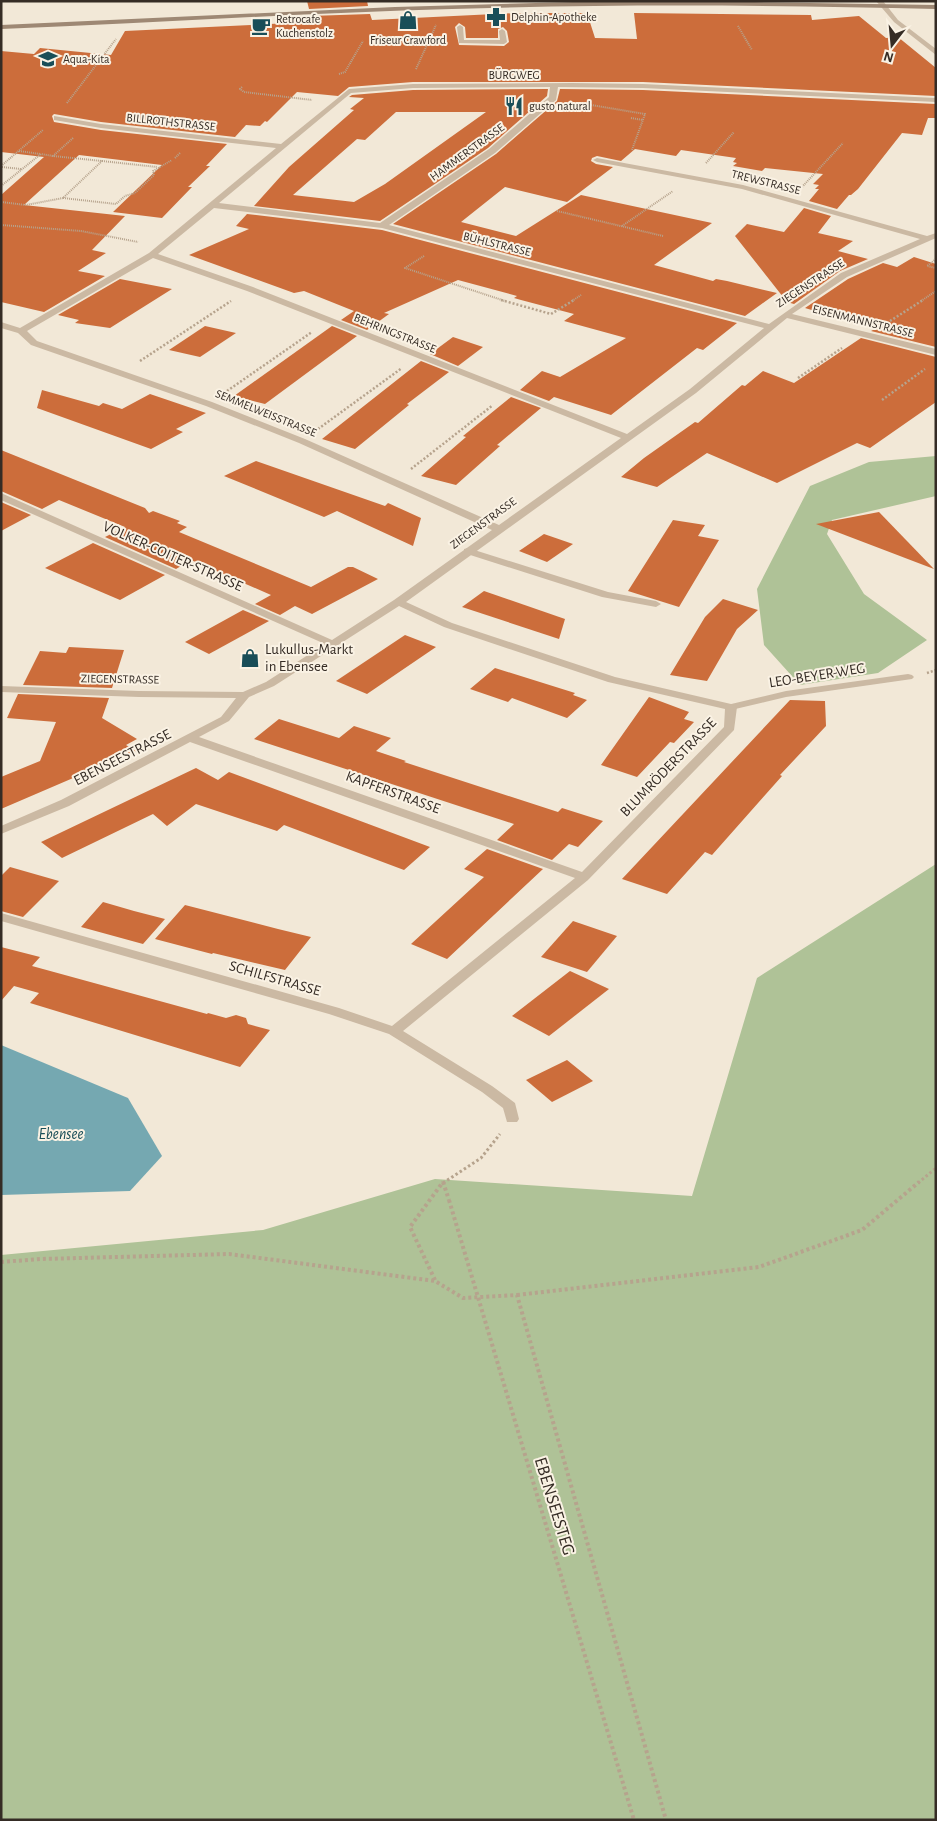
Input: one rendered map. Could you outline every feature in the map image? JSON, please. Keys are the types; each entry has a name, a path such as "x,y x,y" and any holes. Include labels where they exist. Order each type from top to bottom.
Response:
{"main road":[{"path":"22,18 166,18 525,3 881,4 936,7"},
{"path":"1,27 97,24 166,18"}],"street":[{"path":"689,1 702,3"},
{"path":"881,4 896,21 936,53"},
{"path":"460,27 460,42 504,42 502,31"},
{"name":"BÜRGWEG","path":"152,255 344,94 356,90 413,86 554,86 572,84 936,100"},
{"path":"553,98 554,86"},
{"name":"HAMMERSTRASSE","path":"382,226 492,151 553,98"},
{"name":"BILLROTHSTRASSE","path":"57,118 92,125 283,146"},
{"name":"TREWSTRASSE","path":"597,160 743,187 931,237"},
{"name":"BÜHLSTRASSE","path":"212,205 382,226 444,244 772,326"},
{"name":"ZIEGENSTRASSE","path":"1,690 139,694 245,694 270,684 398,602 693,392 785,315 844,276 931,237"},
{"path":"21,332 152,255"},
{"name":"BEHRINGSTRASSE","path":"152,255 250,289 626,438"},
{"name":"EISENMANNSTRASSE","path":"785,315 936,352"},
{"name":"SEMMELWEISSTRASSE","path":"1,325 21,332 34,343 209,404 302,441 499,529"},
{"name":"VOLKER-COITER-STRASSE","path":"1,496 334,644"},
{"path":"468,551 606,595 656,604"},
{"name":"BLUMRÖDERSTRASSE","path":"394,1031 584,877 730,728 731,707 612,680 448,625 398,602"},
{"name":"LEO-BEYER-WEG","path":"731,707 786,694 908,677"},
{"name":"EBENSEESTRASSE","path":"1,830 65,803 192,738 225,719 245,694"},
{"name":"KAPFERSTRASSE","path":"192,738 584,877"},
{"name":"SCHILFSTRASSE","path":"1,917 334,1011 394,1031 510,1106 512,1119"}],"path":[{"path":"413,86 411,80 440,18"},
{"path":"738,26 752,50"},
{"path":"339,74 345,72 363,41"},
{"path":"242,87 240,89 244,92 335,102"},
{"path":"553,98 645,114 630,155 622,164"},
{"path":"631,118 643,120"},
{"path":"53,156 85,128 92,125"},
{"path":"622,226 693,178 734,132"},
{"path":"791,200 843,143"},
{"path":"19,151 158,167 167,166 172,160"},
{"path":"1,186 41,154"},
{"path":"63,198 102,161"},
{"path":"1,167 21,169"},
{"path":"1,202 26,205 63,198 116,204 125,196 135,193 154,175 153,171 158,167"},
{"path":"557,211 663,236"},
{"path":"1,225 81,231 160,247"},
{"path":"444,244 405,268 471,291 551,314 600,283"},
{"path":"936,259 927,266 936,268"},
{"path":"798,378 936,291"},
{"path":"123,373 238,296"},
{"path":"209,404 329,320"},
{"path":"302,441 418,356"},
{"path":"882,400 928,367"},
{"path":"395,481 498,401"},
{"path":"435,1280 410,1228 443,1182 480,1158 512,1119"},
{"path":"1,1262 41,1258 229,1254 435,1280 463,1298 517,1295 759,1267 862,1230 936,1168"},
{"name":"EBENSEESTEG","path":"443,1182 634,1820"},
{"path":"517,1295 666,1820"}],"green space":[{"path":"936,456 936,496 832,520 827,534 864,594 927,640 878,673 800,685 764,645 757,589 810,486 869,462"},
{"path":"936,864 936,1820 1,1820 1,1255 263,1230 435,1179 692,1196 757,978"}],"water":[{"name":"Ebensee","path":"1,1045 128,1098 162,1156 130,1191 1,1195"}],"building":[{"path":"307,1 367,1 368,6 309,9"},
{"path":"516,13 587,13 595,38 637,39 634,13 811,15 812,20 859,16 886,38 898,37 936,68 936,96 643,82 413,82 349,87 338,96 297,92 267,122 265,121 260,126 246,125 235,137 101,122 54,114 52,116 54,122 101,130 227,144 206,166 210,166 188,187 192,187 162,218 113,212 162,165 79,155 24,205 125,216 92,250 106,253 78,271 105,276 44,312 1,302 1,195 44,157 1,152 1,51 34,54 40,48 111,55 125,31 311,22 310,16 370,14 372,20","holes":["459,23 465,27 466,38 498,38 498,29 503,27 507,31 509,42 504,46 459,45 455,27"]},
{"path":"548,89 547,96 488,148 380,221 254,206 289,167 354,110 350,109 364,98 349,97 352,95 413,90","holes":["396,112 486,112 385,184 354,202 293,195 357,139 365,140"]},
{"path":"560,89 643,90 936,104 936,118 928,118 922,135 902,133 858,189 849,195 837,209 809,201 819,189 815,189 819,185 813,184 823,174 765,168 762,171 733,166 737,163 733,162 736,158 681,150 676,156 635,149 621,161 597,156 592,158 591,161 596,164 613,167 567,202 505,187 461,222 516,236 581,195 712,223 654,265 713,281 716,279 727,281 777,293 745,316 393,224 496,154 557,101"},
{"path":"804,208 831,216 818,233 853,241 838,251 868,259 840,271 794,304 787,302 735,236 747,224 784,232"},
{"path":"247,214 382,230 737,323 703,350 697,348 611,415 554,397 549,401 520,390 542,371 560,377 626,338 564,321 574,314 514,298 517,296 458,280 384,313 389,314 367,330 341,320 354,311 304,291 294,293 189,255 249,229 236,226"},
{"path":"914,257 936,264 936,347 871,331 875,329 805,308 848,279 883,263 897,267"},
{"path":"120,279 172,289 110,328 75,323 79,320 58,315"},
{"path":"205,326 236,333 200,357 169,350"},
{"path":"332,326 357,336 265,404 234,396"},
{"path":"453,337 483,347 458,366 430,354"},
{"path":"861,338 936,357 936,402 870,448 857,443 777,483 707,453 657,487 621,477 644,458 695,422 698,423 742,385 745,386 763,371 794,383"},
{"path":"421,361 449,372 407,404 409,405 355,449 322,439"},
{"path":"42,390 99,406 103,403 122,409 150,394 206,413 176,429 183,432 151,449 37,408"},
{"path":"511,397 541,408 497,445 500,446 456,485 421,476 466,437 463,436"},
{"path":"1,450 145,508 149,513 153,511 180,521 177,523 187,527 179,532 311,587 348,567 353,567 378,579 312,614 295,606 280,615 255,604 271,595 191,560 176,569 105,537 125,527 59,500 42,509 1,491"},
{"path":"256,461 385,506 388,503 421,518 413,546 337,511 324,517 224,476"},
{"path":"1,502 31,515 1,531"},
{"path":"879,512 934,569 816,524"},
{"path":"673,520 705,525 698,536 719,540 679,607 628,591"},
{"path":"544,534 573,544 547,562 519,551"},
{"path":"93,543 165,575 120,600 45,568"},
{"path":"484,591 565,619 559,639 462,607"},
{"path":"723,599 758,610 737,629 707,681 670,675 705,617"},
{"path":"243,610 269,621 209,654 185,642"},
{"path":"405,635 436,647 367,694 336,681"},
{"path":"69,647 124,650 112,688 23,685 40,651 66,653"},
{"path":"495,668 575,693 573,695 587,700 567,718 512,698 508,702 470,689"},
{"path":"18,694 109,698 102,718 137,739 126,745 136,751 1,809 1,777 40,761 56,722 7,718"},
{"path":"649,697 689,712 684,719 694,722 674,743 670,742 637,777 601,765"},
{"path":"790,700 825,701 826,726 780,775 782,776 712,855 705,852 667,894 622,879"},
{"path":"279,719 339,738 354,726 391,738 376,751 406,761 404,762 558,812 562,808 603,821 578,847 569,844 552,860 497,840 514,824 254,739"},
{"path":"196,768 218,780 229,772 430,847 404,870 284,825 277,831 196,804 167,826 153,814 62,858 41,842"},
{"path":"487,849 543,869 447,959 411,944 484,877 464,869"},
{"path":"10,867 59,881 23,917 1,911 1,876"},
{"path":"103,902 165,919 143,944 81,927"},
{"path":"185,905 311,937 285,970 155,939"},
{"path":"573,921 617,936 587,972 541,957"},
{"path":"1,947 40,957 32,966 207,1014 226,1018 236,1015 246,1018 248,1024 270,1030 240,1067 30,1003 39,993 14,986 1,1001"},
{"path":"570,971 609,989 549,1036 512,1016"},
{"path":"567,1060 593,1081 552,1102 526,1080"}],"place":[{"name":"Delphin-Apotheke","path":"496,17"},
{"name":"Friseur Crawford","path":"408,20"},
{"name":"Retrocafe Kuchenstolz","path":"261,26"},
{"name":"Aqua-Kita","path":"48,59"},
{"name":"gusto natural","path":"514,106"},
{"name":"Lukullus-Markt in Ebensee","path":"250,658"}]}
